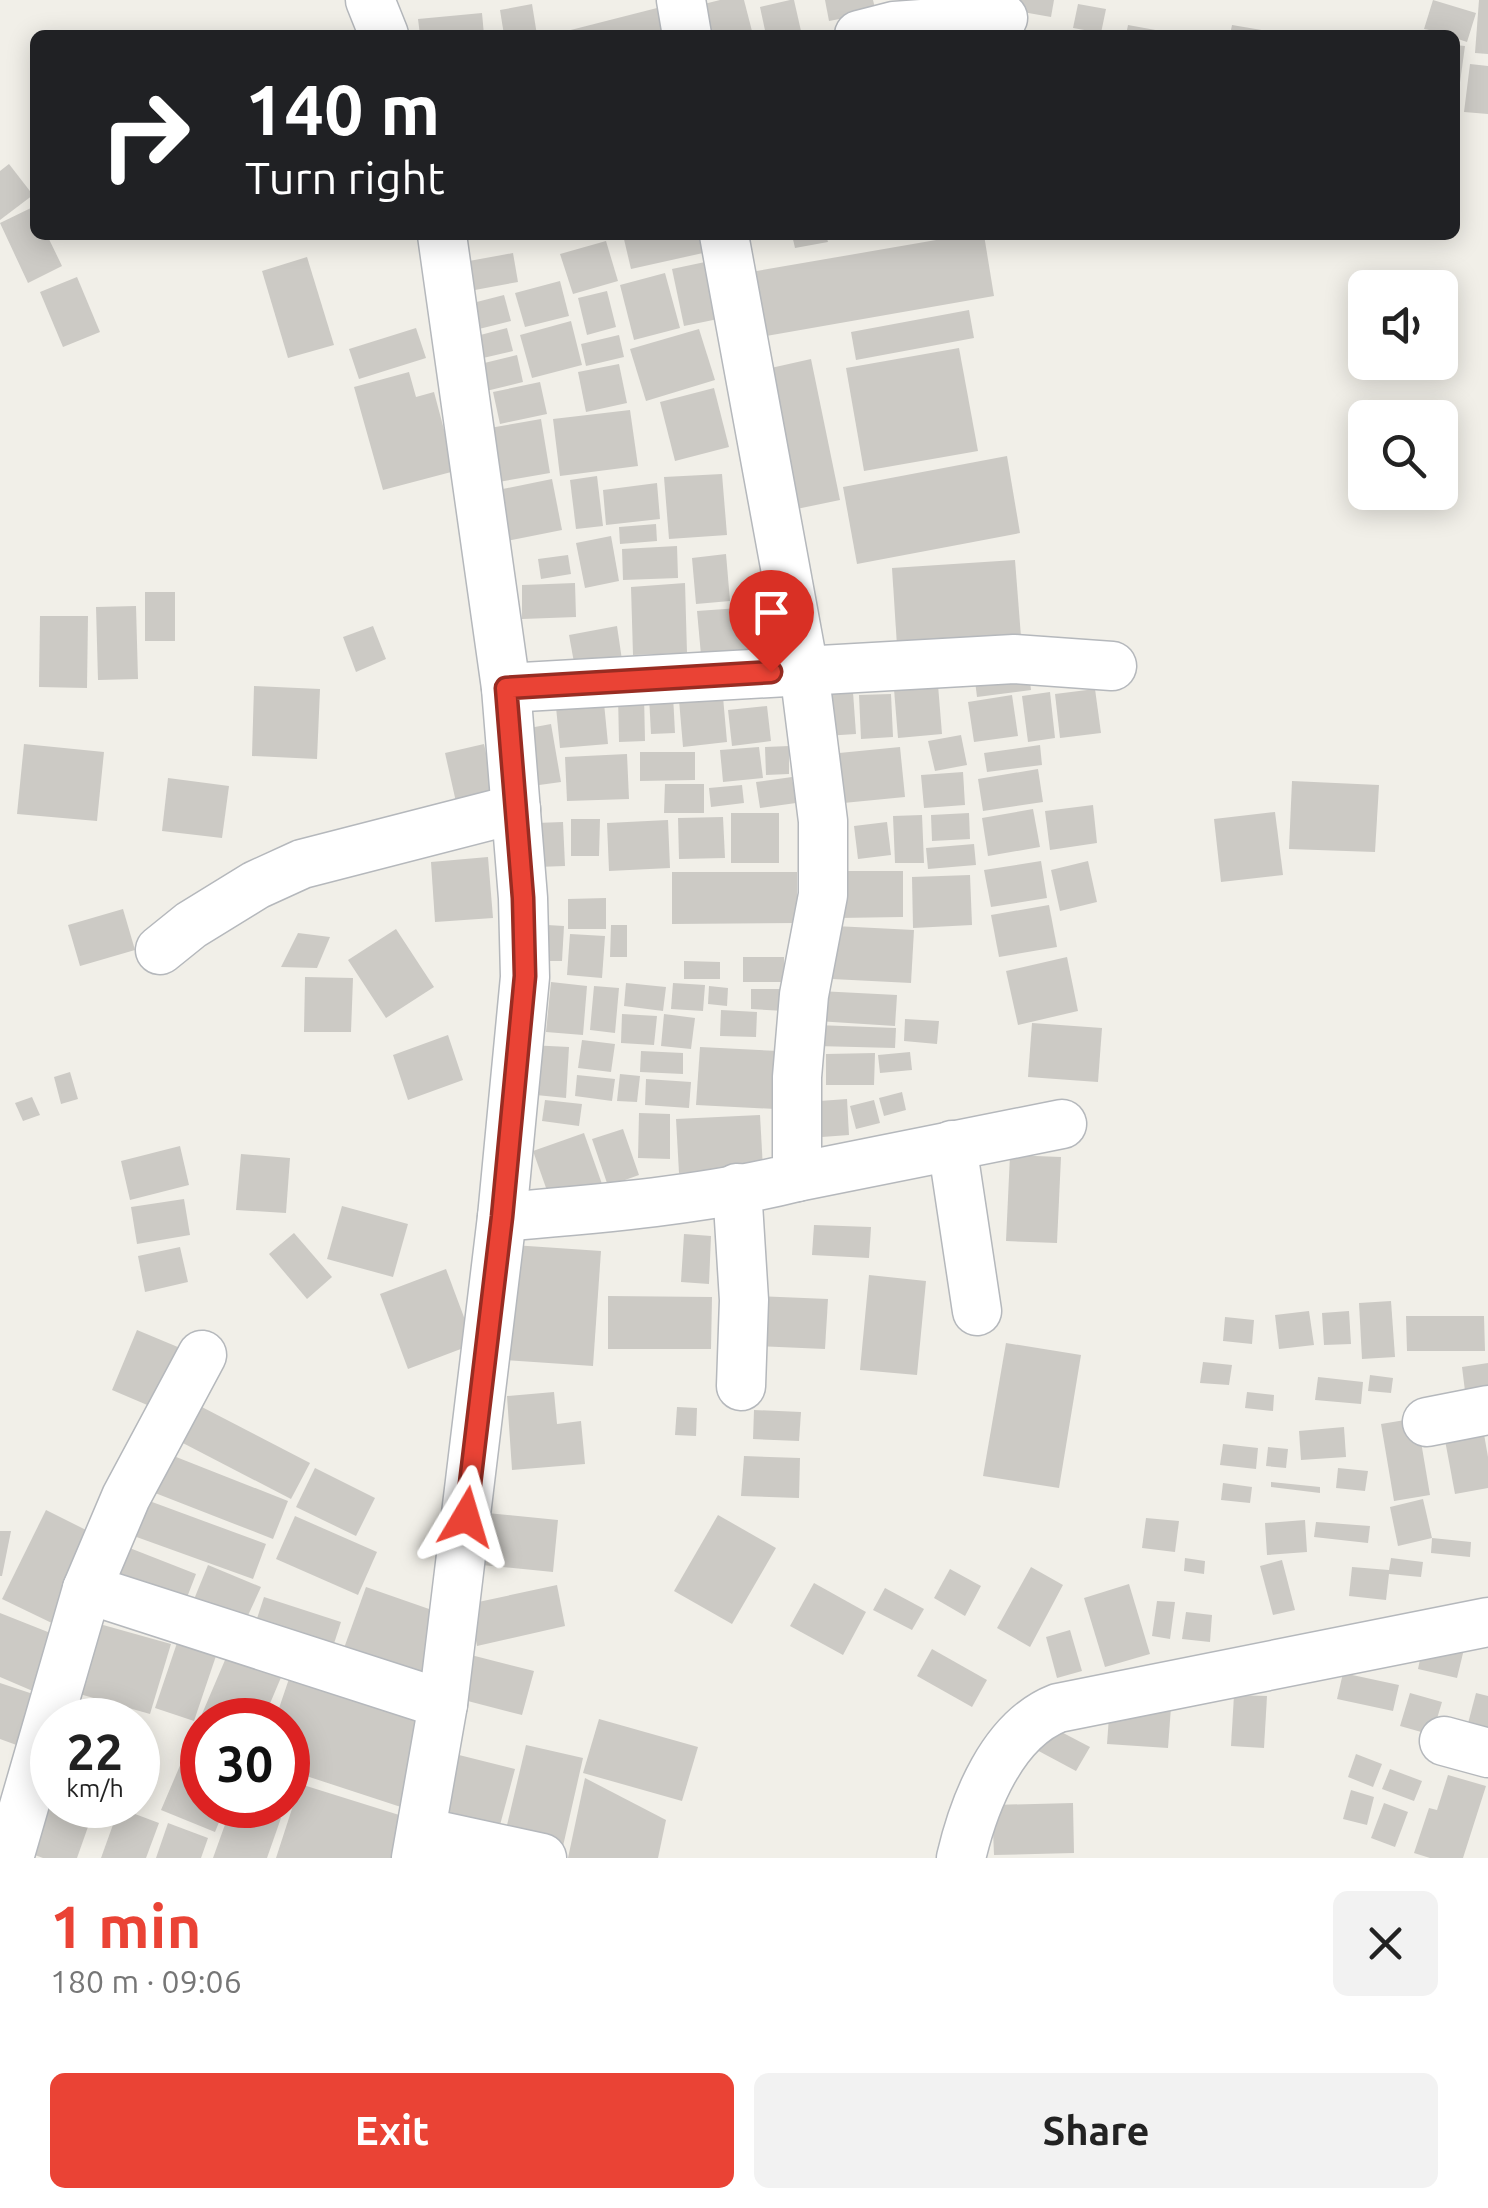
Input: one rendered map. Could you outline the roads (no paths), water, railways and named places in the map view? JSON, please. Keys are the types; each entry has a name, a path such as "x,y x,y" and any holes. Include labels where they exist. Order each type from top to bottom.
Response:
{"street":[{"path":"370,0 382,30"},
{"path":"681,0 686,30"},
{"path":"878,30 1003,18"},
{"path":"443,240 506,688 525,976 502,1217 443,1704 419,1845 542,1858"},
{"path":"725,240 804,670 823,822 823,895 804,995 797,1077 796,1177"},
{"path":"506,688 1014,659 1112,666"},
{"path":"160,950 191,925 256,885 302,864 516,810"},
{"path":"502,1217 584,1210 737,1188 1062,1124"},
{"path":"952,1145 976,1311"},
{"path":"737,1188 744,1300 741,1386"},
{"path":"8,1858 87,1589 126,1497 202,1355"},
{"path":"1427,1422 1488,1410"},
{"path":"87,1589 443,1704"},
{"path":"961,1858 972,1814 987,1786 1003,1758 1039,1716 1058,1708 1488,1622"}]}
